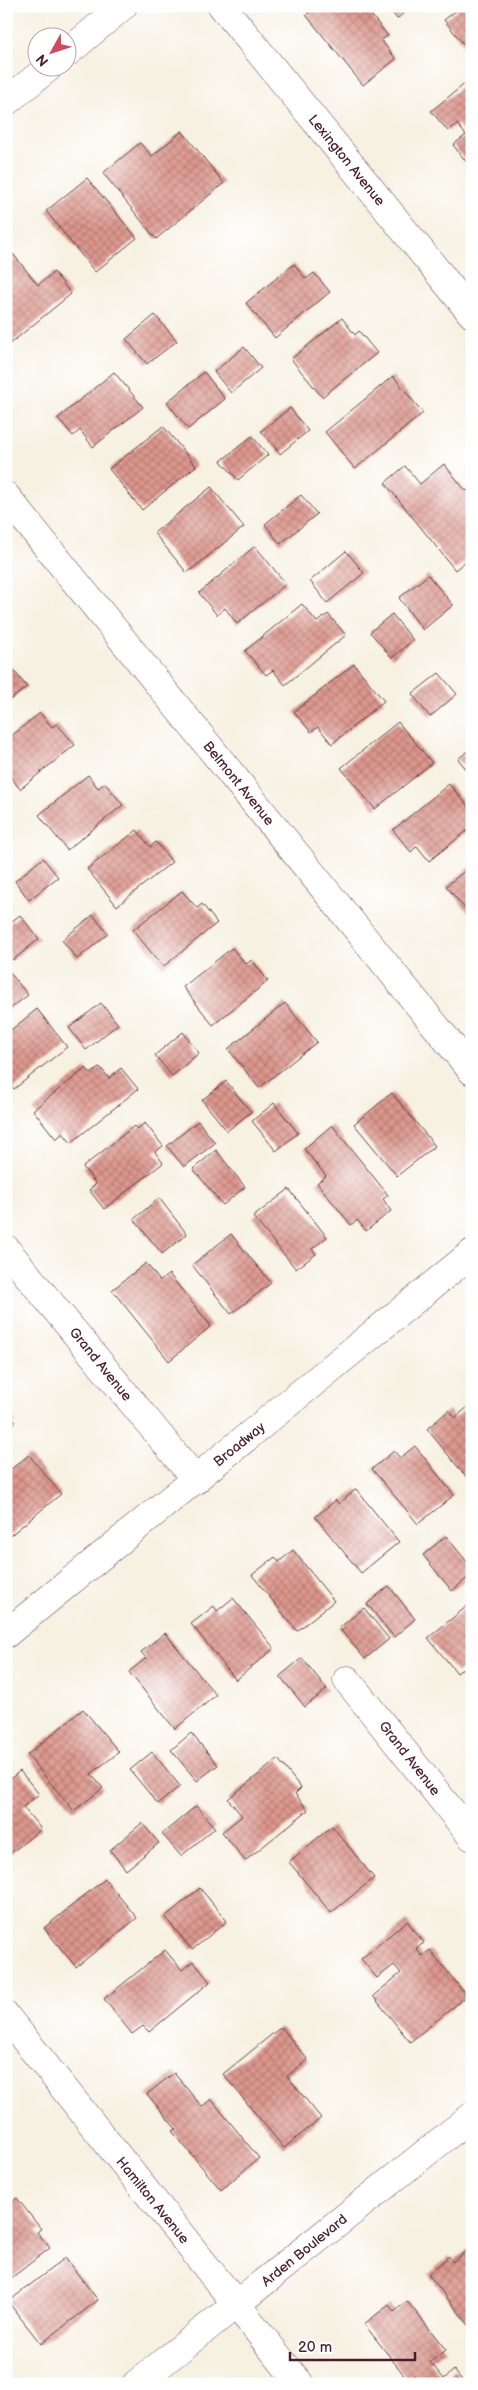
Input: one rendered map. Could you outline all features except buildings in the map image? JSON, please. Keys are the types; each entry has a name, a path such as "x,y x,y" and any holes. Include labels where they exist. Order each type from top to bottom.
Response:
{"street":[{"path":"78,44 123,6"},
{"name":"Lexington Avenue","path":"222,6 472,314"},
{"path":"6,102 36,78"},
{"name":"Belmont Avenue","path":"6,496 472,1071"},
{"name":"Grand Avenue","path":"6,1249 196,1480"},
{"name":"Broadway","path":"6,1634 472,1253"},
{"name":"Grand Avenue","path":"347,1680 472,1837"},
{"name":"Hamilton Avenue","path":"6,2016 300,2384"},
{"name":"Arden Boulevard","path":"136,2384 472,2116"}]}
